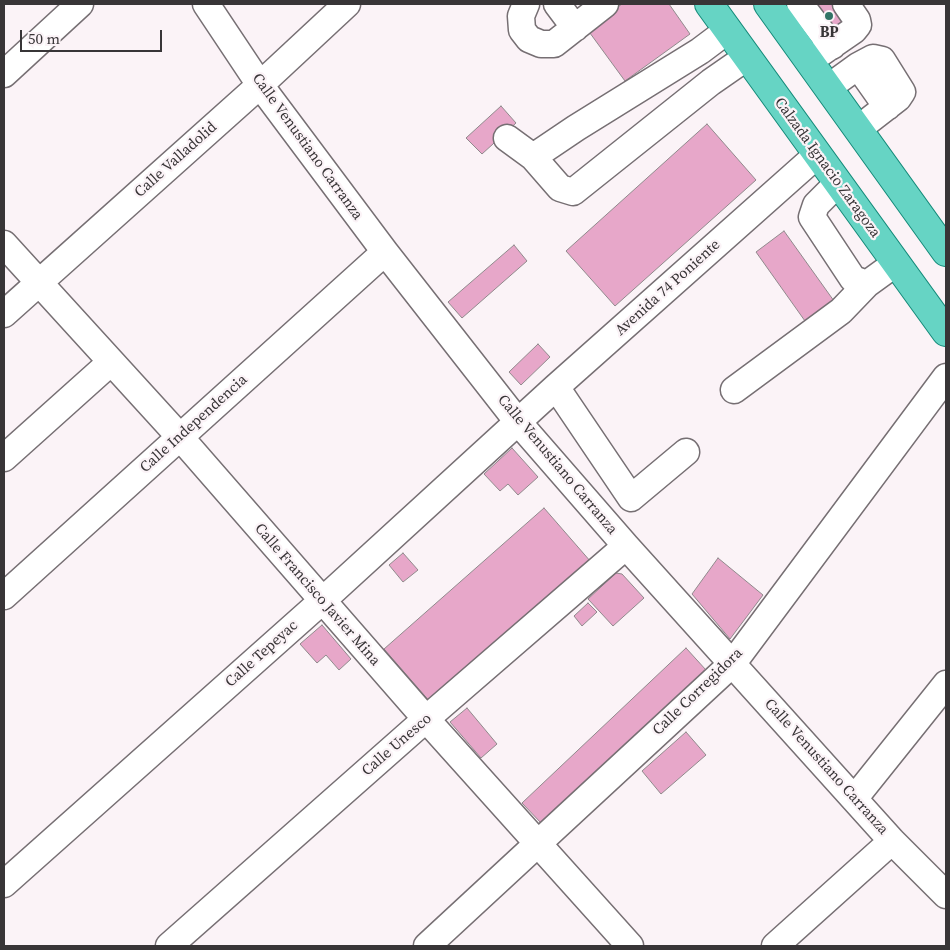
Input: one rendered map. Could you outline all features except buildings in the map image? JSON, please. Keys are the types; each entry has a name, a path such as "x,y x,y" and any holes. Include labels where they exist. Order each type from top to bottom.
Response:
{"main road":[{"name":"Calzada Ignacio Zaragoza","path":"709,4 946,332"},
{"path":"768,4 821,54 828,87 946,252"}],"street":[{"path":"4,74 80,4"},
{"name":"Calle Venustiano Carranza","path":"206,4 260,85 385,252 518,422 626,546 892,841 946,895"},
{"name":"Calle Valladolid","path":"4,314 260,85 347,4"},
{"path":"526,4 521,16 522,30 529,40 541,44 554,44 605,4"},
{"path":"557,4 576,28"},
{"path":"800,4 821,54 858,25 858,20 846,4"},
{"path":"533,157 700,51 728,30"},
{"path":"507,138 533,157 560,188 573,192 711,82 747,57"},
{"path":"828,87 858,66 887,107 858,129"},
{"name":"Avenida 74 Poniente","path":"518,422 818,155"},
{"path":"838,183 816,206 812,217 853,280 867,284"},
{"name":"Calle Francisco Javier Mina","path":"4,244 180,437 426,719 630,946"},
{"name":"Calle Independencia","path":"4,596 385,252"},
{"path":"734,390 841,311 867,284 896,263"},
{"path":"4,458 111,362"},
{"name":"Calle Corregidora","path":"427,946 733,663 946,377"},
{"path":"556,387 631,498 686,452"},
{"name":"Calle Tepeyac","path":"4,884 322,601 518,422"},
{"name":"Calle Unesco","path":"169,946 426,719 626,546"},
{"path":"854,799 946,684"},
{"path":"774,946 892,841"}],"place":[{"name":"BP","path":"829,16"}]}
